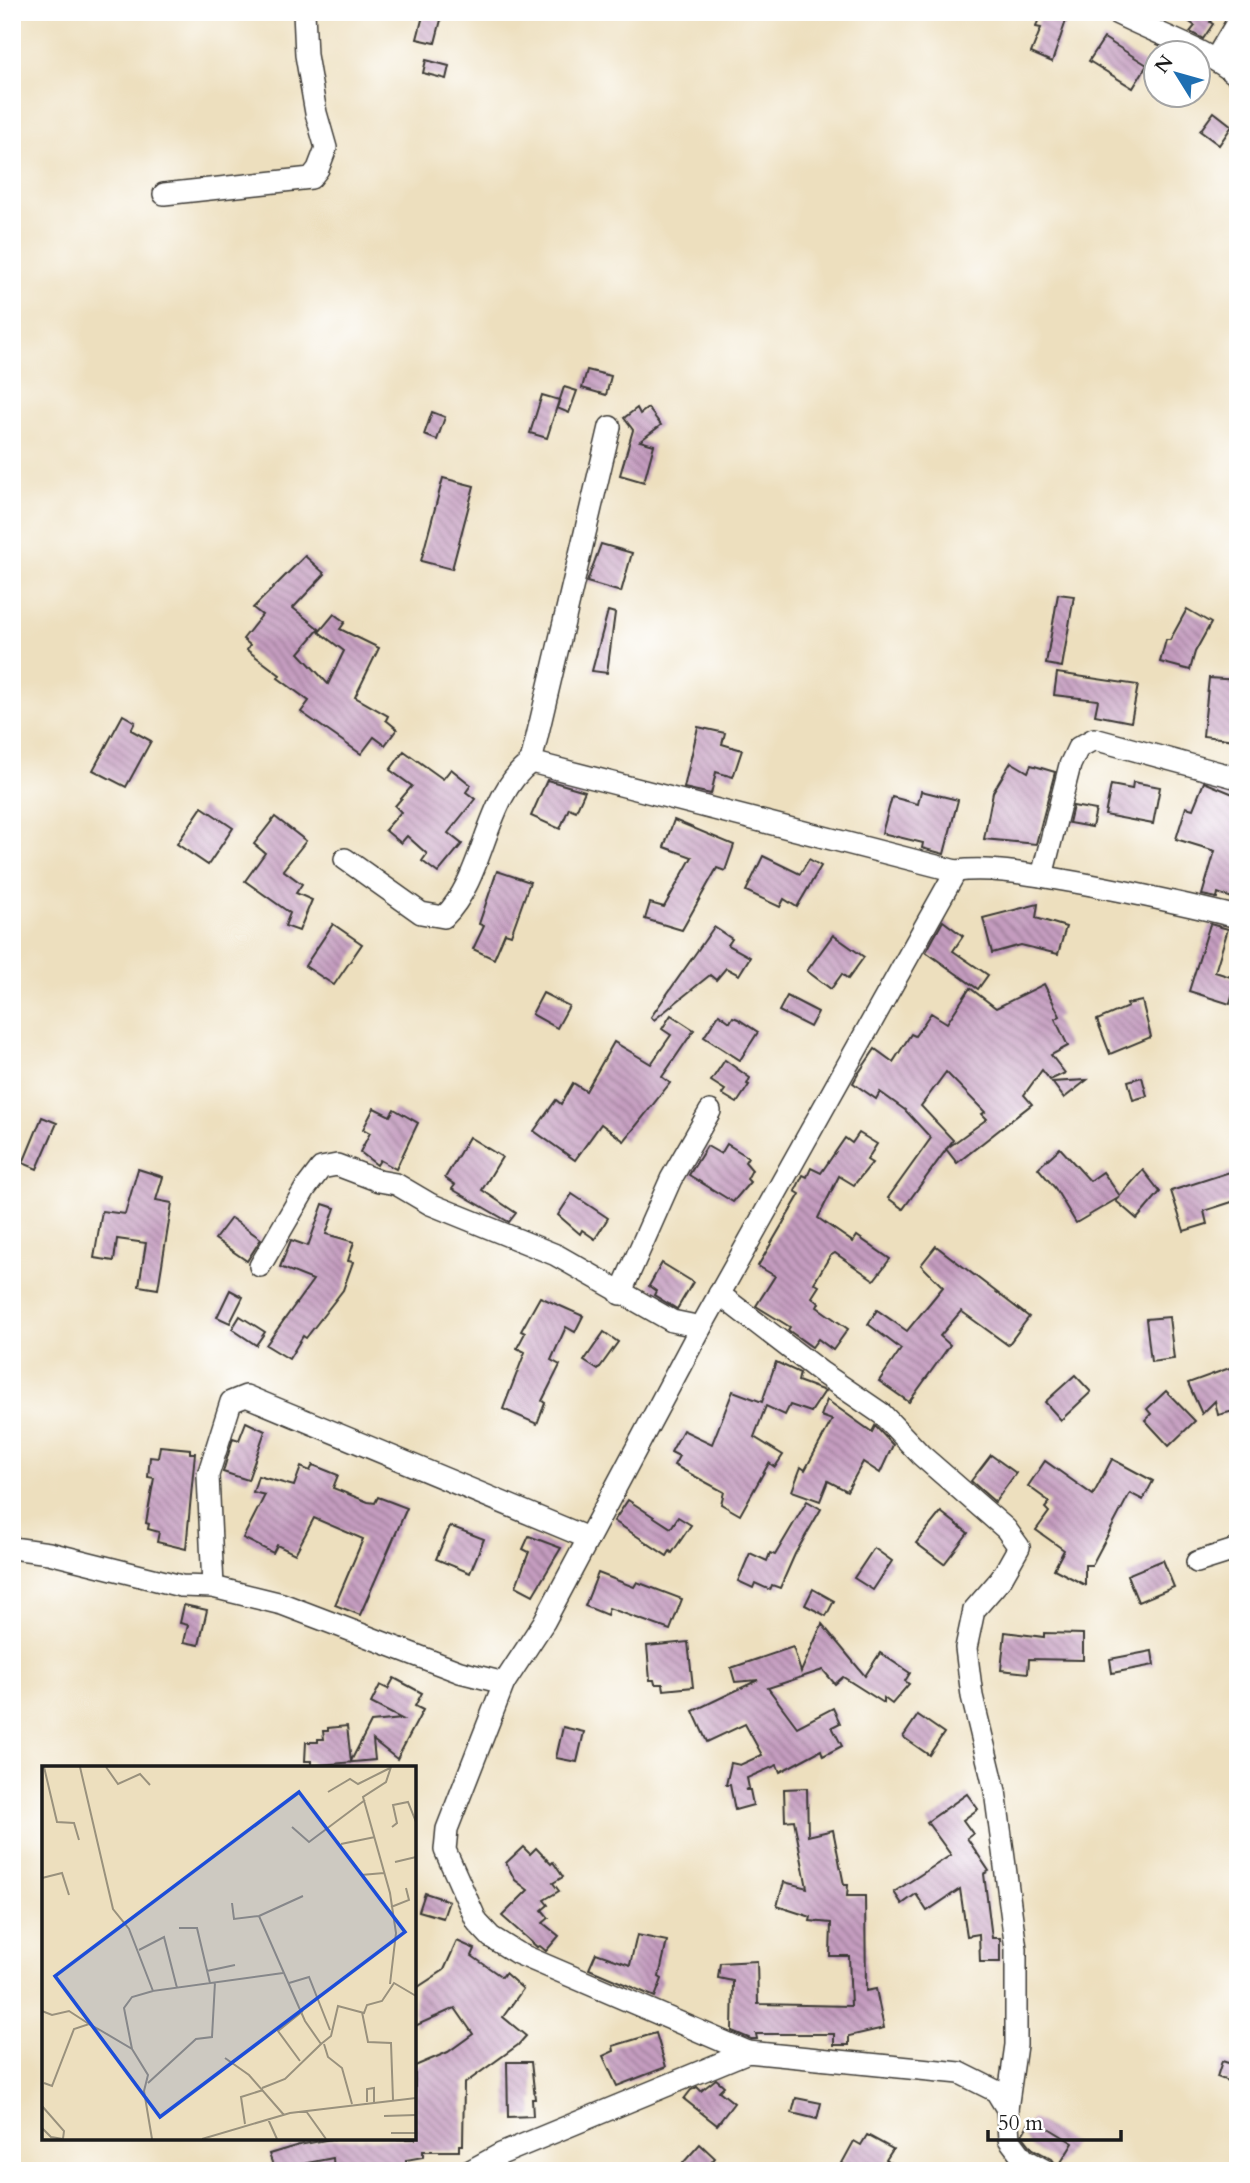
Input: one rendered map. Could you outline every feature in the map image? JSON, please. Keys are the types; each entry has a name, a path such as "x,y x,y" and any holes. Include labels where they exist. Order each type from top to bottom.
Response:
{"street":[{"path":"164,194 311,178 318,169 326,148 316,113 306,55 304,12"},
{"path":"1114,12 1188,49 1216,58 1238,76"},
{"path":"1216,58 1238,21"},
{"path":"345,859 421,913 444,917 460,902 509,785 531,762 610,427"},
{"path":"1042,876 1070,765 1078,748 1094,739 1238,778"},
{"path":"531,762 956,871 981,868 1042,876 1136,892 1238,917"},
{"path":"956,871 719,1294 544,1622 504,1683 447,1829 445,1850 477,1922 491,1937 517,1953 748,2052 960,2073 991,2087 1007,2109"},
{"path":"620,1294 671,1179 710,1111"},
{"path":"260,1266 305,1188 321,1168 337,1165 379,1181 396,1184 430,1204 532,1244 672,1321 701,1327"},
{"path":"719,1294 822,1373 882,1414 921,1455 1006,1529 1019,1547 1001,1579 974,1610 966,1648 972,1696 995,1791 1016,1949 1016,2045 1007,2109 1009,2139 1024,2159 1046,2171"},
{"path":"213,1587 208,1475 230,1402 246,1396 588,1538"},
{"path":"12,1548 49,1553 181,1587 213,1587 282,1604 460,1672 504,1683"},
{"path":"1197,1562 1238,1549"},
{"path":"470,2171 501,2154 748,2052"}],"building":[{"path":"424,12 443,12 435,43 417,39"},
{"path":"1041,12 1069,12 1052,62 1031,53 1041,28 1036,27"},
{"path":"1176,12 1216,12 1210,22 1213,24 1204,38 1190,32 1195,26"},
{"path":"1104,38 1142,62 1142,73 1133,88 1089,61"},
{"path":"426,60 449,66 446,79 423,73"},
{"path":"1214,112 1232,126 1219,145 1200,131"},
{"path":"587,370 611,376 606,395 582,388"},
{"path":"564,387 577,391 569,413 557,408"},
{"path":"542,395 559,400 547,438 530,433"},
{"path":"637,408 640,414 648,408 661,425 640,441 654,445 644,482 620,475 633,430 624,418"},
{"path":"432,412 445,417 437,440 424,435"},
{"path":"443,478 474,486 452,569 421,561"},
{"path":"601,544 632,553 621,592 587,582"},
{"path":"305,556 325,574 293,608 319,629 299,653 328,684 344,651 319,632 334,614 345,622 340,629 379,648 355,697 388,716 386,720 397,729 385,745 374,737 361,754 301,712 309,701 247,650 250,645 243,639 262,615 253,608"},
{"path":"1058,594 1074,596 1062,667 1046,664"},
{"path":"1187,609 1211,623 1195,652 1190,670 1160,662 1166,640 1170,640"},
{"path":"608,611 615,613 607,673 592,671"},
{"path":"1057,673 1138,685 1131,722 1095,715 1098,700 1054,695"},
{"path":"1209,678 1238,680 1235,740 1203,736"},
{"path":"123,715 135,722 131,730 151,741 126,787 93,770"},
{"path":"698,727 725,733 722,744 742,750 733,777 716,772 711,794 684,788"},
{"path":"404,751 443,779 451,769 471,785 466,792 475,799 448,833 462,844 438,873 422,861 427,854 407,836 401,843 385,830 401,812 395,806 412,786 390,770"},
{"path":"1011,762 1028,772 1031,765 1055,772 1036,844 984,839 993,792"},
{"path":"547,780 585,791 576,811 569,808 560,829 531,816"},
{"path":"1133,782 1160,787 1153,824 1105,815 1111,785 1132,789"},
{"path":"1204,782 1238,796 1238,900 1218,893 1217,898 1202,895 1215,851 1176,839 1186,807 1193,809"},
{"path":"921,791 958,800 944,854 922,848 923,843 882,833 892,797 918,804"},
{"path":"1073,806 1096,810 1092,827 1069,823"},
{"path":"202,807 233,828 208,865 177,844"},
{"path":"275,817 306,841 283,870 302,884 296,893 312,900 299,931 285,926 290,913 245,881 265,853 254,844"},
{"path":"674,820 734,845 725,871 717,868 682,930 645,919 650,903 664,907 692,857 664,847"},
{"path":"763,856 800,874 809,859 821,866 797,907 784,899 780,907 746,891"},
{"path":"497,871 530,882 511,935 505,933 494,959 473,949 484,926 479,924"},
{"path":"1038,904 1036,918 1066,927 1058,954 1021,945 992,953 983,918"},
{"path":"943,921 963,936 953,951 988,975 978,989 926,952"},
{"path":"333,924 362,944 334,985 305,966"},
{"path":"1210,924 1228,929 1215,972 1237,979 1230,1004 1189,991"},
{"path":"714,927 732,939 728,945 750,957 739,975 726,968 716,980 710,975 654,1020 651,1017"},
{"path":"833,935 864,957 848,979 842,974 831,989 807,971"},
{"path":"1044,984 1060,1016 1055,1019 1068,1046 1051,1055 1065,1073 1050,1080 1042,1070 1024,1095 1032,1104 957,1163 946,1149 903,1209 888,1198 931,1138 905,1110 880,1092 876,1099 853,1083 858,1074 875,1049 893,1062 911,1034 915,1036 931,1013 947,1023 970,988 996,1008","holes":["946,1072 985,1112 982,1114 987,1119 947,1148 953,1140 921,1106"]},
{"path":"543,993 569,1006 557,1028 532,1014"},
{"path":"787,996 818,1012 810,1027 779,1011"},
{"path":"1142,1001 1151,1037 1110,1054 1097,1020 1128,1007 1127,1004"},
{"path":"719,1014 730,1022 733,1017 738,1019 758,1032 740,1060 704,1037"},
{"path":"671,1015 694,1030 662,1077 670,1083 624,1141 601,1124 575,1160 534,1131 556,1100 561,1104 573,1083 586,1091 614,1042 651,1064 671,1035 662,1029"},
{"path":"725,1060 750,1078 747,1084 749,1085 737,1103 722,1094 725,1090 711,1081"},
{"path":"1142,1077 1147,1096 1133,1100 1128,1081"},
{"path":"1087,1080 1064,1098 1052,1082"},
{"path":"374,1108 390,1116 394,1109 418,1123 396,1169 380,1160 377,1165 360,1152 370,1133 363,1129"},
{"path":"42,1117 57,1123 37,1169 23,1163"},
{"path":"859,1133 877,1144 867,1160 872,1163 854,1185 839,1176 818,1218 853,1242 857,1236 890,1259 874,1280 835,1253 830,1256 814,1283 819,1286 812,1297 819,1303 817,1307 848,1329 833,1350 818,1339 812,1347 788,1330 790,1327 756,1306 775,1276 758,1266 800,1194 795,1191 803,1175 807,1177 811,1168 821,1173 845,1138 852,1143"},
{"path":"469,1137 502,1157 482,1190 516,1213 509,1222 452,1189 455,1185 445,1178"},
{"path":"727,1144 748,1157 745,1162 752,1170 747,1179 750,1182 733,1202 689,1175 707,1146 721,1154"},
{"path":"1060,1148 1090,1181 1103,1172 1120,1196 1143,1170 1160,1192 1137,1219 1116,1201 1120,1197 1076,1223 1055,1188 1038,1168"},
{"path":"138,1169 163,1177 156,1200 172,1203 158,1289 139,1286 146,1243 117,1239 114,1261 94,1258 102,1211 125,1214"},
{"path":"1233,1171 1238,1200 1204,1211 1207,1224 1184,1231 1171,1191"},
{"path":"572,1194 608,1218 595,1239 582,1230 580,1234 558,1215"},
{"path":"323,1204 335,1208 326,1234 354,1242 348,1261 353,1262 343,1290 306,1338 303,1336 289,1359 266,1345 313,1280 280,1267 291,1240 308,1246"},
{"path":"231,1218 261,1239 247,1261 215,1239"},
{"path":"936,1246 1029,1317 1008,1345 961,1311 940,1336 950,1345 909,1402 879,1381 901,1349 868,1324 877,1310 907,1331 943,1287 921,1265"},
{"path":"662,1263 693,1282 677,1309 654,1295 656,1291 649,1286"},
{"path":"230,1290 243,1297 230,1323 217,1317"},
{"path":"540,1297 583,1316 575,1332 566,1327 551,1360 560,1365 542,1401 545,1403 537,1424 503,1409 525,1352 517,1348 525,1333 521,1331"},
{"path":"240,1316 265,1332 256,1345 232,1329"},
{"path":"1169,1317 1174,1359 1151,1362 1146,1319"},
{"path":"604,1332 618,1342 598,1370 584,1361"},
{"path":"776,1362 800,1373 798,1381 825,1391 811,1412 790,1405 785,1415 766,1406 754,1437 783,1455 775,1467 769,1463 740,1515 721,1504 724,1492 674,1465 679,1456 671,1452 683,1430 712,1444 733,1391 762,1402"},
{"path":"1238,1365 1238,1410 1218,1415 1215,1401 1202,1414 1188,1383"},
{"path":"1075,1375 1091,1392 1061,1420 1045,1402"},
{"path":"1166,1391 1195,1421 1169,1446 1145,1420 1151,1414 1147,1409"},
{"path":"827,1400 872,1432 875,1426 893,1445 880,1473 863,1462 847,1491 828,1481 820,1501 792,1491 801,1467 805,1470 832,1420 821,1416"},
{"path":"246,1422 265,1431 248,1480 223,1472 233,1438 239,1440"},
{"path":"160,1446 190,1449 190,1453 195,1453 186,1549 157,1542 159,1532 148,1529 149,1524 146,1523 154,1478 148,1477 150,1457 158,1458"},
{"path":"991,1455 1016,1473 995,1502 971,1481"},
{"path":"1112,1459 1153,1481 1143,1500 1130,1493 1092,1565 1085,1565 1085,1585 1054,1569 1064,1550 1036,1530 1049,1512 1045,1508 1050,1502 1028,1486 1045,1461 1093,1495"},
{"path":"313,1465 338,1475 333,1488 368,1502 375,1503 378,1497 407,1508 360,1615 335,1605 363,1539 314,1518 295,1554 277,1545 273,1553 243,1538 265,1495 253,1492 258,1476 294,1486 301,1467 310,1471"},
{"path":"628,1500 671,1528 678,1517 691,1525 672,1553 670,1551 667,1556 614,1521"},
{"path":"807,1501 821,1509 795,1554 780,1588 772,1585 770,1590 755,1583 753,1588 738,1581 750,1553 767,1561 770,1553 775,1555"},
{"path":"941,1512 968,1533 944,1564 916,1543"},
{"path":"450,1526 484,1539 470,1573 436,1559"},
{"path":"529,1536 561,1548 533,1595 516,1586 529,1552 523,1549"},
{"path":"874,1548 892,1561 873,1590 854,1578"},
{"path":"1163,1560 1174,1587 1138,1602 1127,1575"},
{"path":"598,1573 634,1587 637,1582 682,1599 670,1630 609,1608 607,1615 585,1606"},
{"path":"813,1589 834,1601 826,1616 805,1605"},
{"path":"184,1605 207,1610 199,1645 184,1642 188,1625 180,1623"},
{"path":"822,1624 865,1676 880,1653 910,1673 905,1681 909,1684 892,1704 884,1698 884,1703 843,1677 835,1684 823,1670 768,1688 797,1727 833,1708 840,1723 832,1727 842,1746 823,1756 821,1750 780,1772 777,1765 747,1778 749,1788 745,1790 750,1790 753,1805 735,1810 730,1785 726,1785 731,1763 740,1765 762,1755 745,1724 707,1742 693,1711 758,1680 735,1682 731,1668 793,1647 801,1672"},
{"path":"1005,1632 1044,1637 1044,1633 1083,1634 1083,1660 1029,1659 1028,1673 1001,1670"},
{"path":"688,1642 693,1687 664,1690 663,1684 655,1684 654,1680 650,1680 647,1646"},
{"path":"1152,1651 1154,1665 1112,1673 1110,1659"},
{"path":"394,1678 422,1693 415,1706 423,1710 397,1759 373,1740 375,1760 311,1766 311,1761 305,1761 306,1742 324,1739 323,1731 328,1731 328,1728 347,1726 351,1761 371,1722 402,1719 371,1703 380,1685 388,1689"},
{"path":"918,1715 944,1733 929,1755 903,1737"},
{"path":"563,1727 584,1732 577,1762 556,1758"},
{"path":"807,1788 808,1836 833,1830 844,1885 848,1885 847,1896 865,1896 866,1991 876,1989 884,2028 849,2036 849,2045 834,2045 834,2034 756,2034 757,2039 751,2039 732,2031 733,1981 718,1978 720,1963 757,1961 758,2004 851,2006 849,1956 830,1956 831,1923 810,1921 811,1917 777,1906 784,1882 807,1888 794,1820 785,1821 784,1789"},
{"path":"967,1794 978,1809 963,1820 973,1834 967,1838 989,1871 984,1874 992,1938 1000,1938 1000,1962 980,1962 979,1934 967,1936 960,1889 927,1911 916,1894 902,1904 894,1892 951,1855 927,1822"},
{"path":"523,1847 530,1854 536,1848 551,1864 553,1862 563,1877 553,1883 559,1891 544,1900 548,1905 542,1910 549,1918 543,1923 559,1936 546,1951 540,1946 537,1947 502,1916 528,1890 515,1880 506,1863"},
{"path":"425,1893 449,1901 443,1918 419,1911"},
{"path":"637,1935 667,1941 659,1977 662,1979 655,1997 589,1969 596,1953 630,1965"},
{"path":"457,1941 475,1949 472,1956 502,1977 505,1973 523,1989 503,2017 526,2036 518,2045 464,2084 463,2145 459,2145 459,2151 423,2151 423,2157 406,2160 406,2166 367,2166 367,2171 334,2171 333,2158 297,2165 297,2171 275,2171 269,2154 299,2145 320,2141 416,2141 416,2066 448,2052 473,2034 455,2008 416,2026 416,1988 444,1970"},
{"path":"656,2033 666,2067 617,2086 603,2056 614,2051 613,2046"},
{"path":"1222,2061 1238,2066 1238,2085 1217,2077"},
{"path":"507,2062 531,2062 535,2099 532,2099 533,2116 508,2117"},
{"path":"716,2079 724,2086 719,2091 734,2103 717,2125 684,2099 691,2090 697,2087 701,2091"},
{"path":"796,2098 821,2103 817,2119 792,2113"},
{"path":"1032,2118 1073,2143 1058,2167 1052,2159 1033,2149 1022,2135"},
{"path":"867,2135 893,2149 886,2160 904,2171 856,2171 842,2163 854,2141 861,2145"},
{"path":"700,2144 715,2158 704,2171 692,2171 683,2163"}]}
